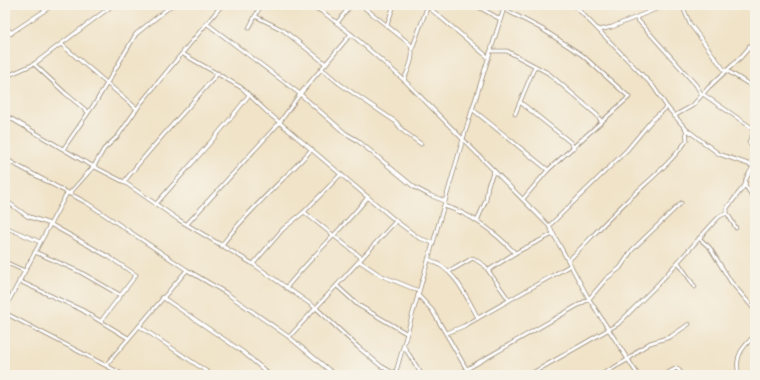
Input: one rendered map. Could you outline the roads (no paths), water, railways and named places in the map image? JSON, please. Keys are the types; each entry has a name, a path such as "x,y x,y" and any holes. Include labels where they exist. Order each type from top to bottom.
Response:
{"street":[{"path":"5,37 53,5"},
{"path":"5,77 34,64 113,5"},
{"path":"64,148 107,83 136,34 172,5"},
{"path":"5,308 40,242 68,194 94,166 104,149 118,136 137,109 222,5"},
{"path":"249,28 261,5"},
{"path":"308,5 323,12 352,34 404,80 549,226 569,260 589,299 610,329 638,375"},
{"path":"337,23 351,5"},
{"path":"361,5 402,36 412,49"},
{"path":"387,25 394,5"},
{"path":"474,5 500,19"},
{"path":"574,5 653,86 667,107 686,129 719,154 754,165 746,179 745,185 727,208 727,213 736,228"},
{"path":"599,30 636,18 666,5"},
{"path":"682,5 690,24 726,70 755,88"},
{"path":"404,80 412,60 412,49 428,6 489,58"},
{"path":"5,115 124,182 221,246 253,264 316,308 358,347 381,366 395,374 462,139 492,51 504,7 582,55 629,96 613,113 601,121 574,148 548,170 523,200"},
{"path":"255,16 283,30 326,64"},
{"path":"636,18 702,94 755,131 749,142 755,151"},
{"path":"206,23 300,94 345,133 363,145 414,187 445,201"},
{"path":"5,27 12,33"},
{"path":"187,224 280,122 300,94 352,34"},
{"path":"674,116 692,106 755,41"},
{"path":"61,44 137,109"},
{"path":"749,46 755,50"},
{"path":"492,51 507,51 548,73 598,115 601,121"},
{"path":"183,54 242,88 248,95 396,221 418,238 433,243"},
{"path":"34,64 65,94 88,112"},
{"path":"515,114 535,66"},
{"path":"322,69 361,99 396,122 403,130 421,144"},
{"path":"124,182 158,140 218,73"},
{"path":"156,204 191,162 225,127 248,95"},
{"path":"520,102 570,142 574,148"},
{"path":"549,226 627,150 652,120 667,107"},
{"path":"472,109 548,170"},
{"path":"569,260 612,215 646,185 679,151 687,140 686,129"},
{"path":"221,246 234,228 312,149"},
{"path":"5,159 87,203 187,270 226,293 289,337 335,375"},
{"path":"5,170 11,162"},
{"path":"477,221 486,200 488,185 494,171"},
{"path":"253,264 283,229 304,212 341,174"},
{"path":"745,185 755,200"},
{"path":"286,288 313,255 334,235 368,197"},
{"path":"5,200 27,216 50,224 109,257 136,275 101,321"},
{"path":"467,369 589,299 606,279 620,268 632,250 682,203"},
{"path":"444,206 460,211 477,221 500,238 515,253"},
{"path":"304,212 362,258"},
{"path":"528,375 610,329 622,320 720,216 727,213"},
{"path":"289,337 396,221"},
{"path":"5,227 40,242"},
{"path":"489,270 515,253 554,234"},
{"path":"699,238 710,248 731,282 755,310"},
{"path":"35,252 80,272 120,295"},
{"path":"428,258 440,263 450,271 459,283 478,318"},
{"path":"450,271 473,258 489,270 510,300"},
{"path":"359,261 380,275 418,293 432,310 446,333 452,347 470,375"},
{"path":"5,262 25,271"},
{"path":"678,262 695,288"},
{"path":"446,333 478,318 571,266"},
{"path":"106,365 162,297 187,270"},
{"path":"20,281 101,321 128,338"},
{"path":"337,286 358,305 406,333"},
{"path":"5,296 10,298"},
{"path":"162,297 243,352 265,374 270,375"},
{"path":"5,313 124,375"},
{"path":"601,375 629,359 650,343 670,337 689,324"},
{"path":"138,326 212,375"},
{"path":"739,375 737,359 742,346 755,336"},
{"path":"403,344 422,375"},
{"path":"663,375 677,368 682,375"}]}
